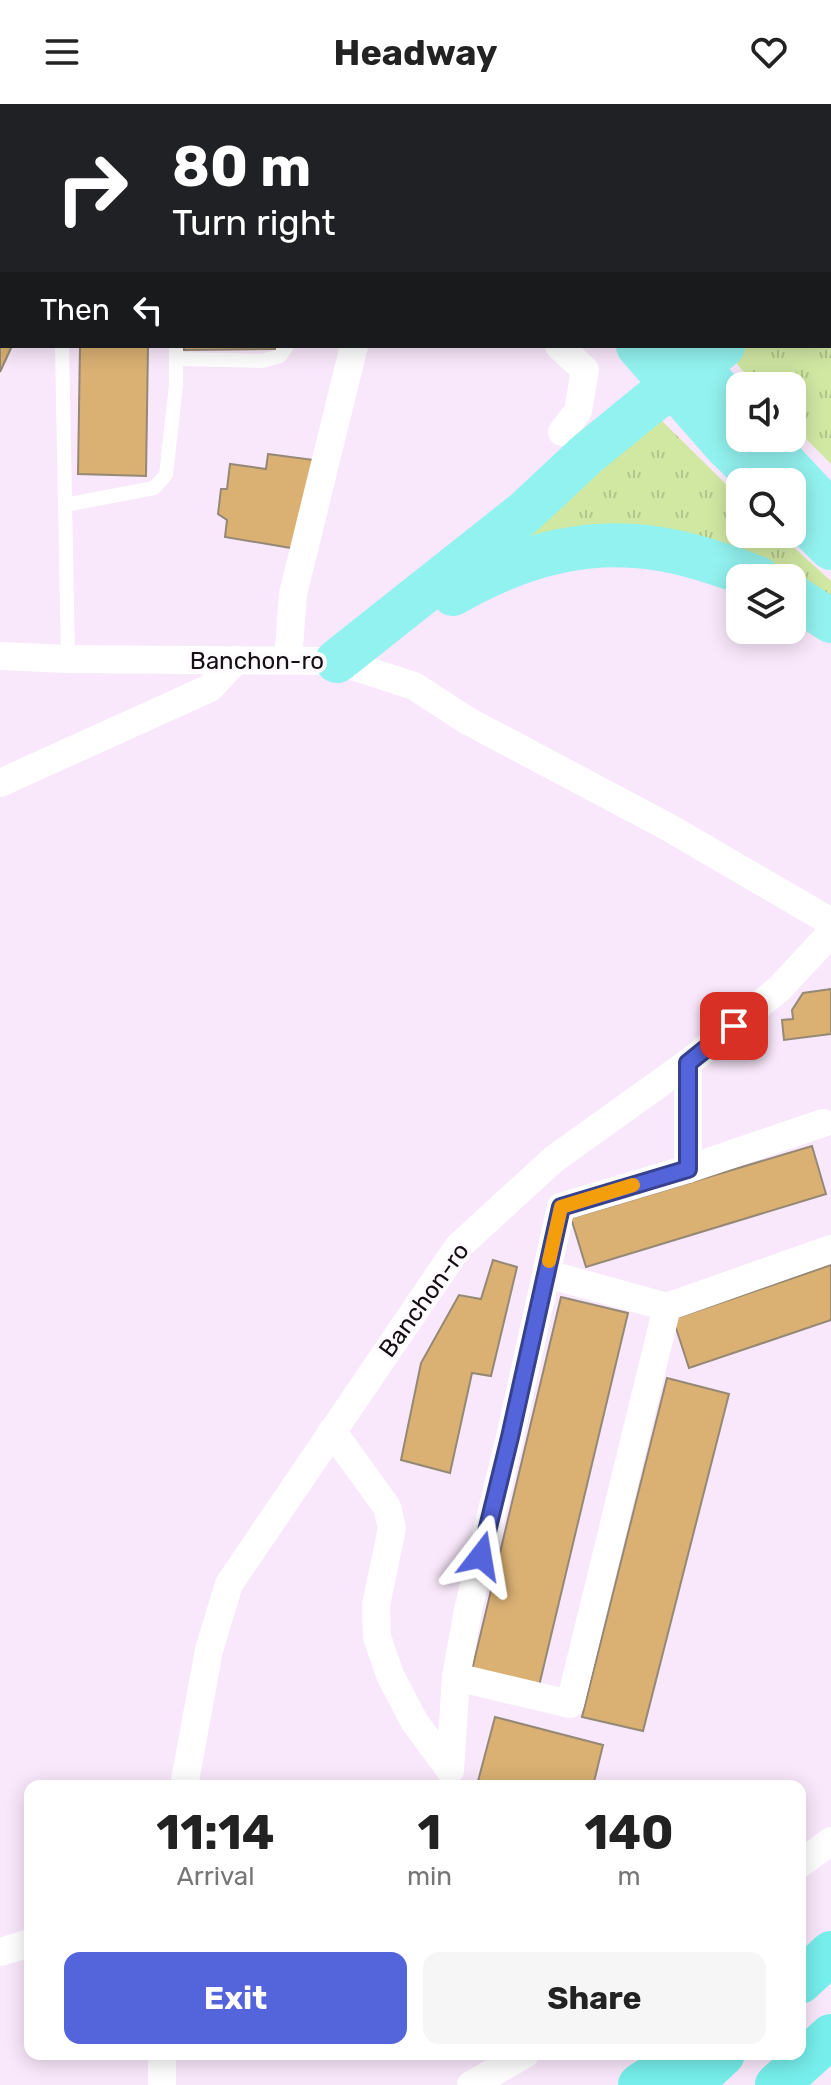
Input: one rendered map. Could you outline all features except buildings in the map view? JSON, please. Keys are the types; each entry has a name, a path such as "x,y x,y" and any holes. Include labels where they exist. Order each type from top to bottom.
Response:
{"highway":[{"path":"640,348 726,446 763,462 831,513"},
{"path":"683,348 726,399"},
{"path":"337,661 525,512 587,454 720,348"},
{"path":"806,524 831,548"},
{"path":"337,661 506,566 567,549 606,544 662,549 726,566"},
{"path":"806,605 831,621"},
{"path":"806,1968 831,1951"},
{"path":"806,1976 831,1951"},
{"path":"806,2059 831,2036"},
{"path":"640,2085 678,2060"},
{"path":"690,2085 717,2060"},
{"path":"777,2085 805,2060"}],"street":[{"path":"288,660 293,594 354,348"},
{"path":"562,432 578,411 585,370 564,348"},
{"name":"Banchon-ro","path":"0,656 337,661 414,686 468,721 668,827 831,922"},
{"path":"0,783 210,688 236,660"},
{"name":"Banchon-ro","path":"185,1780 209,1650 229,1584 458,1247 554,1159 688,1063 779,989 831,933"},
{"path":"688,1063 688,1169"},
{"path":"332,1431 387,1507 392,1528 376,1605 377,1637 390,1675 414,1721 450,1770 456,1677 468,1610 561,1207 688,1169 823,1123"},
{"path":"547,1274 667,1307 831,1249"},
{"path":"456,1677 570,1704 667,1307"},
{"path":"806,1860 831,1841"},
{"path":"0,1952 24,1945"},
{"path":"162,2060 162,2085"},
{"path":"471,2085 515,2060"}],"lane":[{"path":"62,348 68,659"},
{"path":"65,505 154,488 166,475 176,385 176,352 263,361 280,356 286,348"}],"green space":[{"path":"741,348 831,348 831,464 806,439 806,372 744,372 731,357"},
{"path":"657,416 726,484 726,548 794,548 831,581 831,615 806,591 806,564 726,564 726,571 520,537"}],"slow traffic":[{"path":"549,1261 561,1207 633,1185"}],"route":[{"path":"481,1556 561,1207 688,1169 688,1063 734,1026"}]}
